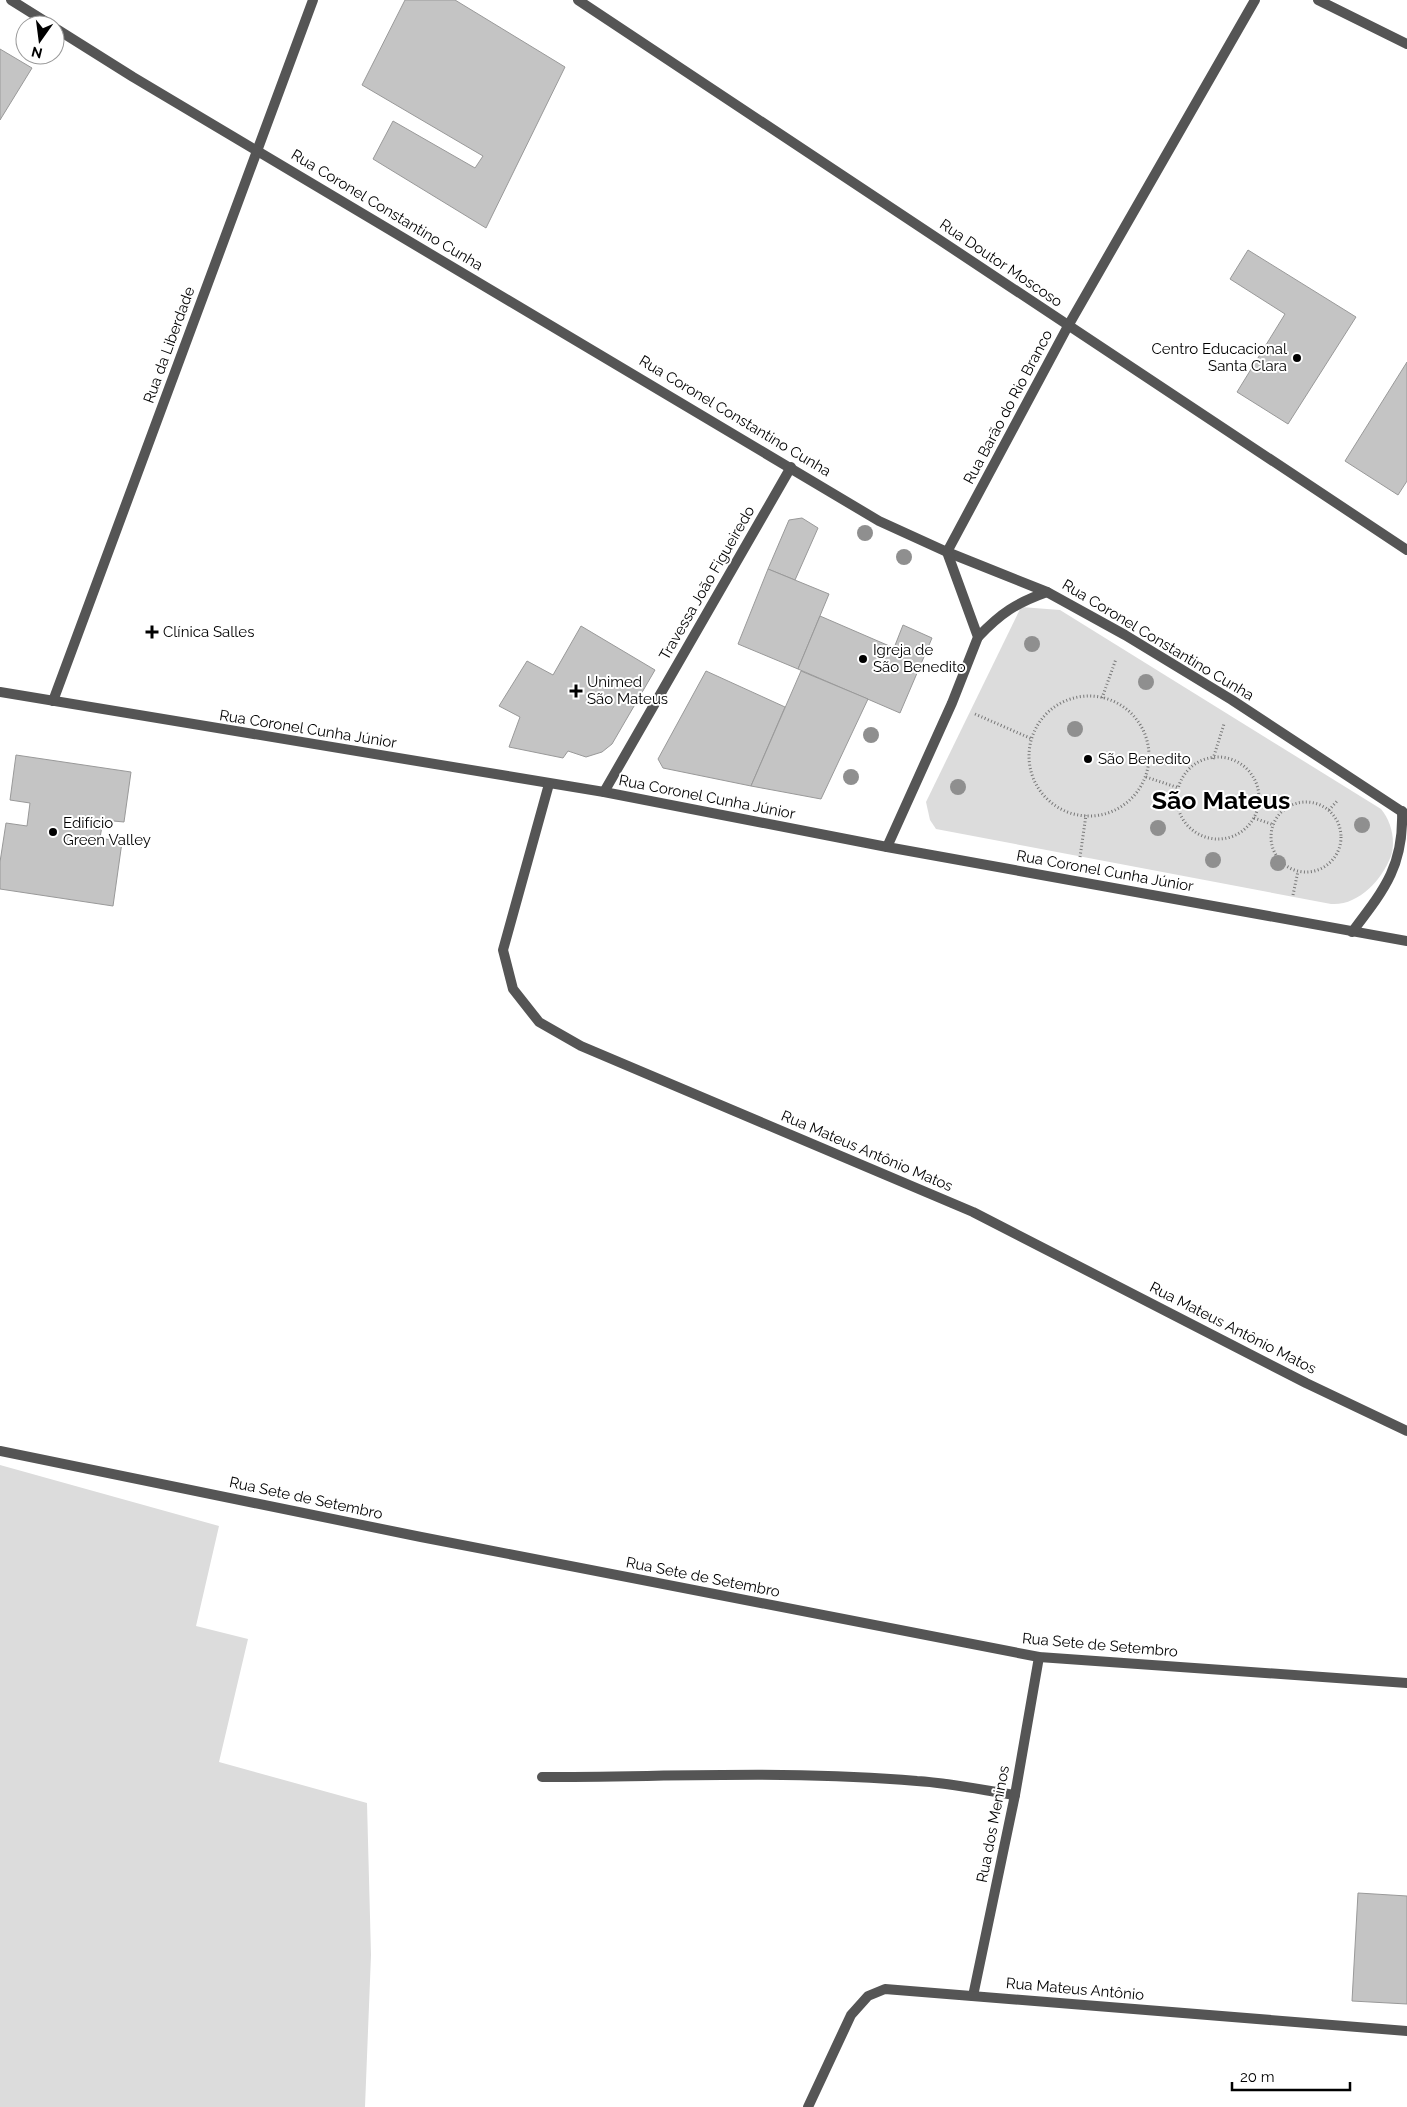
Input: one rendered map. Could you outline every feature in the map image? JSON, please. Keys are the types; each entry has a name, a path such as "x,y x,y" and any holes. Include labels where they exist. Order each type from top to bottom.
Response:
{"street":[{"path":"11,0 35,15"},
{"name":"Rua da Liberdade","path":"53,701 313,0"},
{"name":"Rua Doutor Moscoso","path":"578,0 1407,550"},
{"name":"Rua Barão do Rio Branco","path":"947,552 1068,326 1255,0"},
{"path":"1318,0 1407,44"},
{"name":"Rua Coronel Constantino Cunha","path":"65,34 880,521 947,552 1047,592 1125,635 1232,700 1404,813"},
{"name":"Travessa João Figueiredo","path":"604,792 791,467"},
{"path":"947,552 978,637"},
{"path":"887,847 952,703 978,637 1007,610 1020,601 1047,592"},
{"name":"Rua Coronel Cunha Júnior","path":"0,692 604,792 887,847 1407,941"},
{"name":"Rua Mateus Antônio Matos","path":"549,784 503,950 513,989 540,1022 581,1046 973,1212 1306,1383 1407,1431"},
{"path":"1352,932 1389,881 1395,865 1402,834 1404,813"},
{"name":"Rua Sete de Setembro","path":"0,1451 431,1539 1039,1657 1407,1682"},
{"name":"Rua dos Meninos","path":"973,1996 1014,1795 1039,1657"},
{"path":"542,1777 660,1777 741,1774 918,1780 1014,1795"},
{"name":"Rua Mateus Antônio","path":"808,2107 851,2015 868,1996 885,1989 1407,2031"}],"path":[{"path":"1102,698 1125,635"},
{"path":"1078,696 1102,698 1116,702 1132,713 1143,728 1149,747 1149,766 1146,777 1131,800 1114,811 1095,816 1074,814 1055,806 1040,791 1031,773 1028,752 1032,739 1034,732 1045,716 1060,703 1078,696"},
{"path":"1213,759 1232,700"},
{"path":"952,703 1032,739"},
{"path":"1213,759 1231,760 1243,766 1252,776 1258,787 1259,801 1254,818 1238,834 1225,839 1212,839 1199,834 1188,826 1180,814 1177,801 1179,788 1184,776 1194,766 1205,760 1213,759"},
{"path":"1146,777 1179,788"},
{"path":"1302,802 1314,803 1329,810 1339,824 1342,835 1336,858 1322,868 1305,872 1293,870 1276,855 1272,843 1274,825 1282,812 1302,802"},
{"path":"1077,880 1086,815"},
{"path":"1254,818 1274,825"}],"shaded area":[{"path":"1021,607 1060,610 1381,809 1390,825 1393,837 1391,856 1382,874 1368,890 1359,896 1350,901 1331,904 936,829 930,820 926,802"},
{"path":"0,1465 219,1526 196,1626 248,1639 219,1762 367,1803 371,1955 365,2107 0,2107"}],"building":[{"path":"405,0 455,0 565,67 486,228 373,159 393,121 475,168 483,156 362,85"},
{"path":"0,49 15,58 15,65 27,65 32,68 0,120"},
{"path":"1248,250 1356,317 1288,424 1237,392 1285,314 1230,279"},
{"path":"1407,362 1407,481 1398,495 1345,461"},
{"path":"802,518 818,528 795,580 768,569 789,520"},
{"path":"768,569 829,594 798,669 738,644"},
{"name":"Igreja de São Benedito","path":"820,616 894,648 903,625 932,638 900,713 798,669"},
{"name":"Unimed São Mateus","path":"581,626 655,670 612,744 602,752 586,757 568,751 563,758 509,747 520,717 499,706 527,661 553,675"},
{"path":"706,671 785,707 751,786 663,768 658,759"},
{"path":"801,671 868,699 821,799 751,786"},
{"name":"Edifício Green Valley","path":"16,755 131,772 124,822 103,820 100,838 122,842 113,906 0,889 0,862 6,823 27,826 30,803 10,800"},
{"path":"1358,1893 1407,1896 1407,2004 1352,2001"}],"place":[{"name":"Centro Educacional Santa Clara","path":"1297,358"},
{"name":"Clínica Salles","path":"152,632"},
{"name":"Igreja de São Benedito","path":"863,659"},
{"name":"Unimed São Mateus","path":"576,691"},
{"name":"São Benedito","path":"1088,759"},
{"name":"Edifício Green Valley","path":"53,832"}],"district":[{"name":"São Mateus","path":"1221,800"}]}
